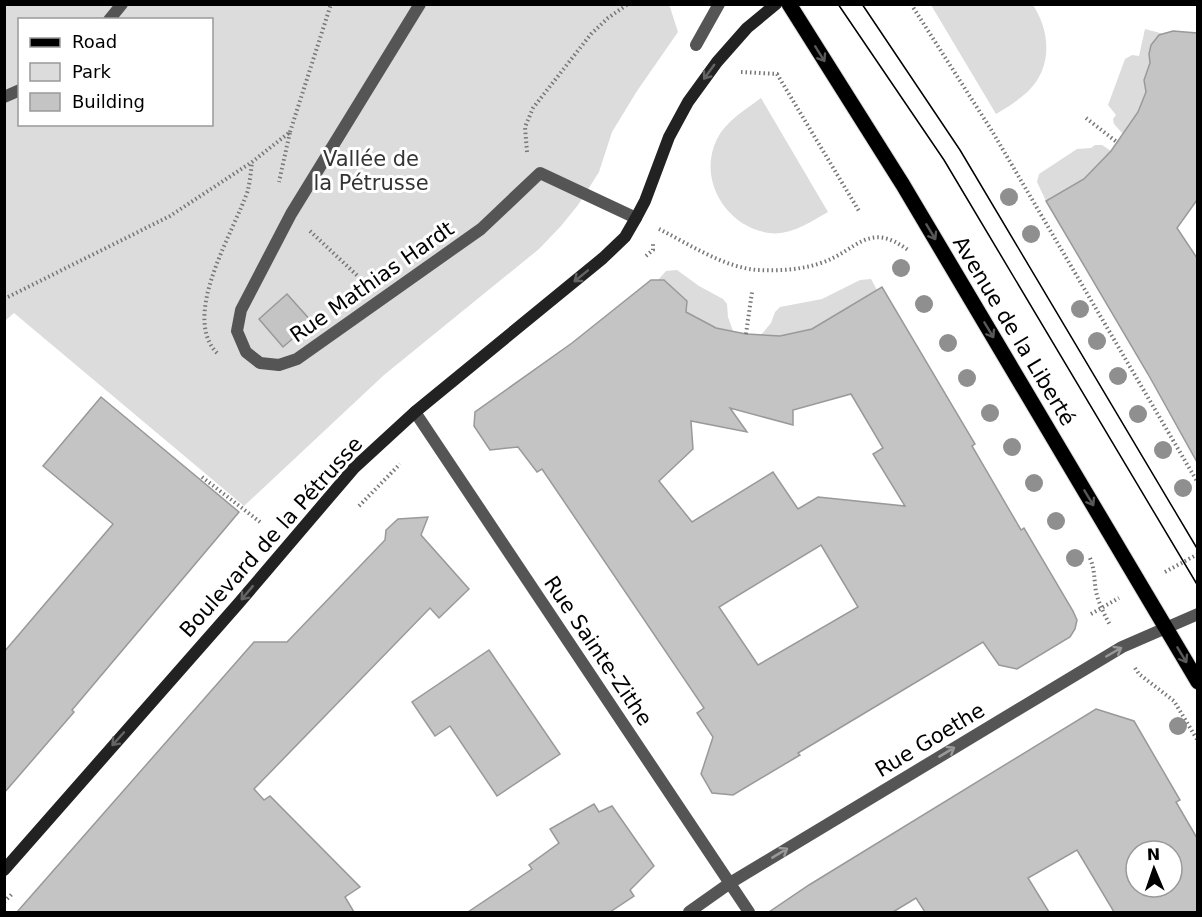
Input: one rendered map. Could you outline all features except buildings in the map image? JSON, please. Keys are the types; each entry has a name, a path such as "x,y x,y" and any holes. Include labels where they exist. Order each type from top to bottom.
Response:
{"main road":[{"name":"Boulevard de la Pétrusse","path":"4,870 238,604 354,468 415,412 603,258 624,237 645,201 669,137 688,102 717,62 747,28 776,4"},
{"name":"Avenue de la Liberté","path":"789,4 903,185 1197,682"}],"street":[{"path":"111,18 122,4"},
{"path":"246,352 237,331 241,310 291,214 420,4"},
{"path":"696,45 719,4"},
{"path":"4,97 18,91"},
{"path":"540,173 636,218"},
{"name":"Rue Mathias Hardt","path":"246,352 261,363 279,365 297,358 481,229 540,173"},
{"name":"Rue Sainte-Zithe","path":"415,412 750,912"},
{"name":"Rue Goethe","path":"689,912 730,883 1122,647 1197,614"}],"path":[{"path":"277,188 291,132 331,4"},
{"path":"540,173 527,152 525,127 533,108 591,34 628,4"},
{"path":"910,4 992,131 1197,483"},
{"path":"731,72 777,75 859,211"},
{"path":"1086,118 1118,143"},
{"path":"4,299 170,216 252,162 291,132"},
{"path":"246,352 234,357 220,356 211,347 205,322 206,296 221,252 248,188 252,162"},
{"path":"291,214 382,298"},
{"path":"636,218 721,260 754,270 789,270 823,262 874,236 894,239 910,251 914,258"},
{"path":"644,257 652,250 655,227"},
{"path":"746,333 752,292"},
{"path":"355,510 430,435"},
{"path":"202,477 260,522"},
{"path":"1089,554 1095,569 1096,592 1101,608 1122,647 1139,674 1173,701 1197,741"},
{"path":"4,902 17,887"}],"green space":[{"name":"Vallée de la Pétrusse","path":"669,4 678,32 612,132 599,172 578,205 561,226 539,249 384,375 244,506 14,313 5,321 4,5"},
{"path":"931,5 1033,5 1044,29 1046,54 1043,67 1031,89 996,114"},
{"path":"1145,29 1164,34 1153,44 1149,67 1144,79 1145,99 1124,135 1114,124 1113,119 1116,115 1108,105 1125,59 1132,55 1139,56"},
{"path":"761,98 828,212 785,232 769,233 754,229 740,221 719,199 713,185 712,154 717,139 736,116"},
{"path":"1095,145 1102,145 1111,151 1084,179 1046,201 1037,182 1039,174 1077,149 1091,148"},
{"path":"677,270 699,286 723,299 727,304 728,317 733,331 716,328 686,312 687,301 665,280 658,280 666,271"},
{"path":"871,279 877,290 812,329 780,336 761,335 780,307 822,299 860,280"}],"tram line":[{"path":"838,4 944,160 1198,586"},
{"path":"862,4 960,150 1198,550"}]}
